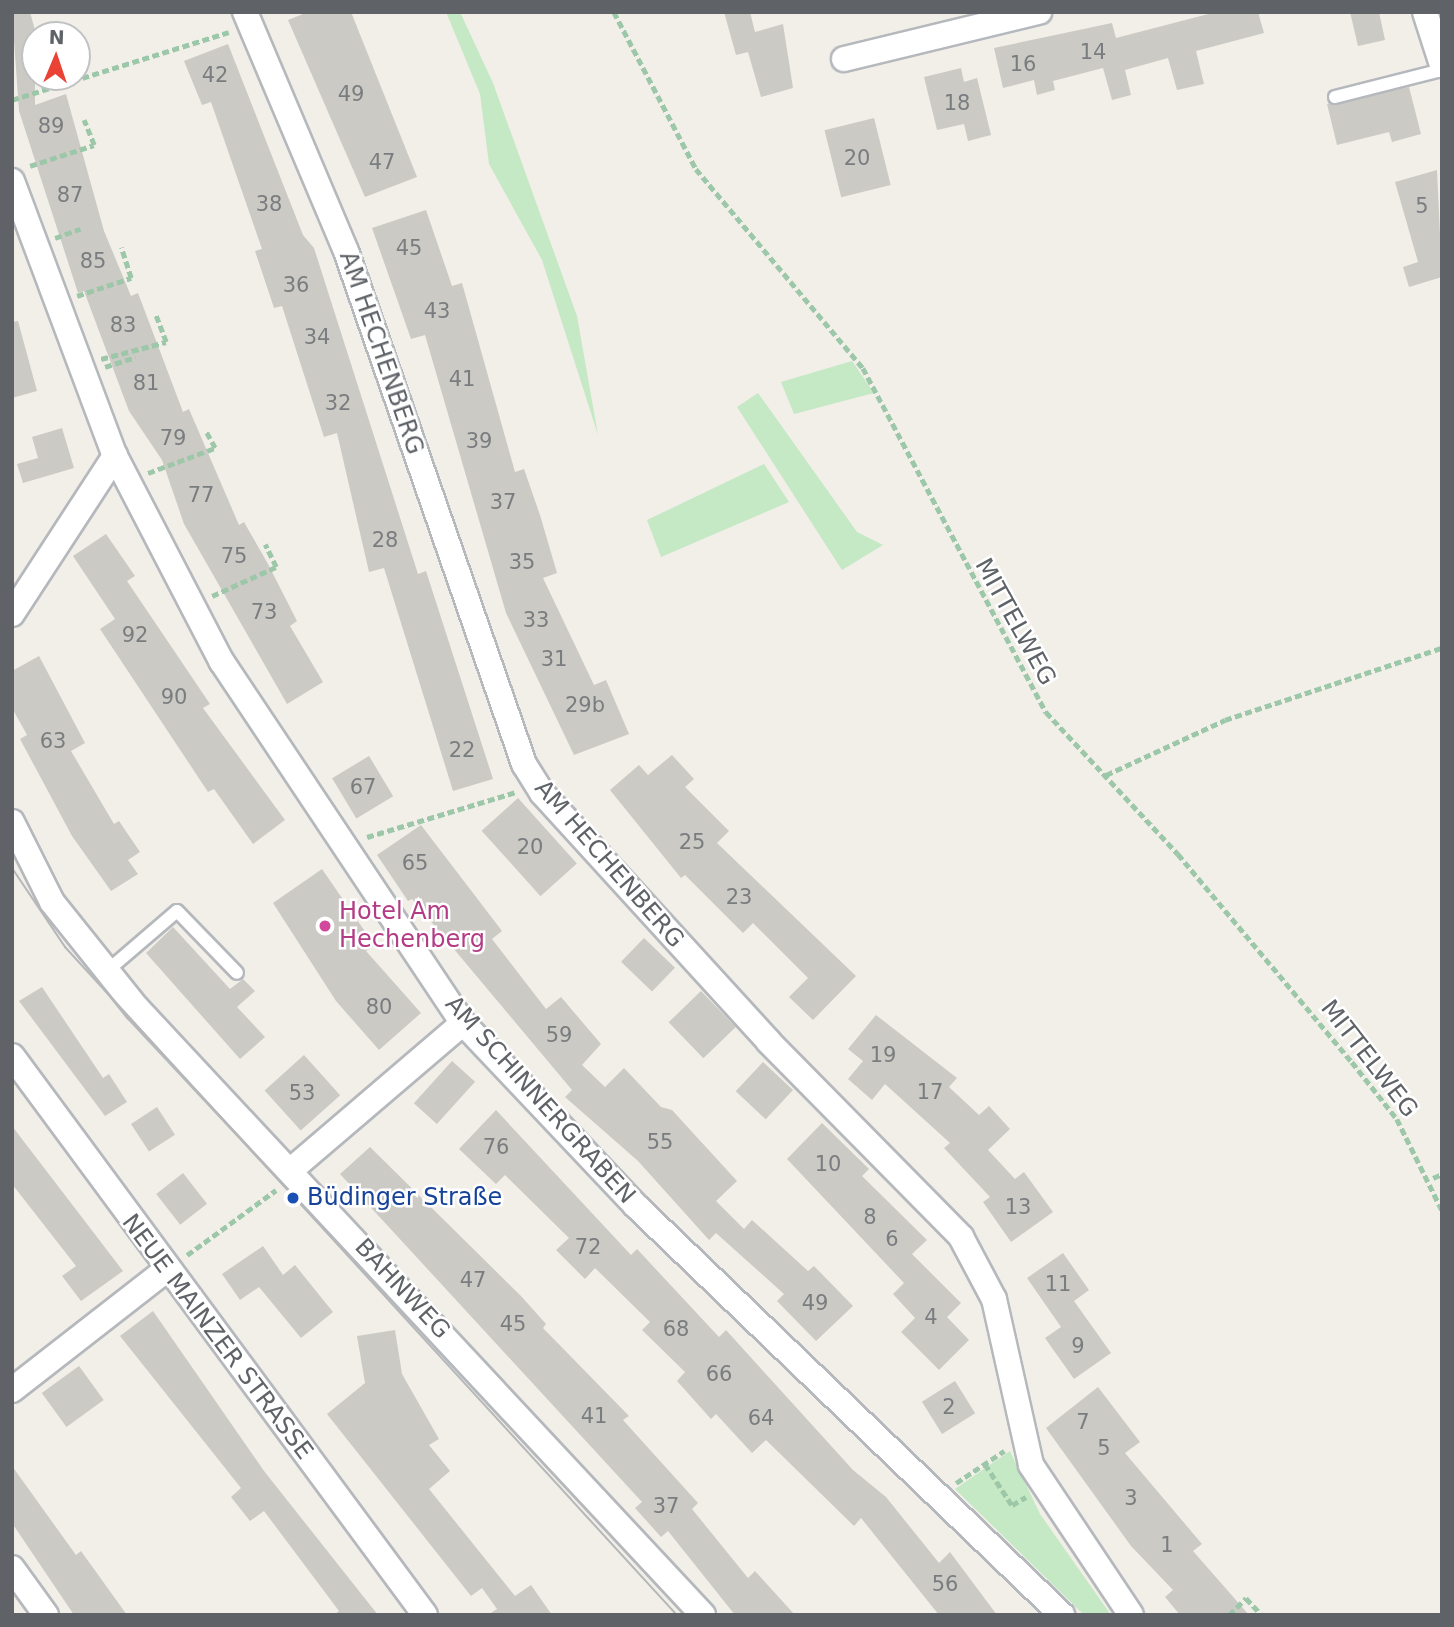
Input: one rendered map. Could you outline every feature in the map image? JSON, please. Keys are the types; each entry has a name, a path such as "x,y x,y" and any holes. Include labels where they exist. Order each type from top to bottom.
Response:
{"street":[{"path":"844,59 1039,12"},
{"path":"1425,12 1442,68"},
{"name":"AM HECHENBERG","path":"248,19 346,251 537,785 769,1042 961,1237 995,1299 1020,1440 1043,1487 1131,1615"},
{"name":"AM SCHINNERGRABEN","path":"18,175 57,303 116,456 192,605 340,846 463,1023 636,1206 1062,1615"},
{"path":"12,614 116,456"},
{"name":"BAHNWEG","path":"12,822 39,883 107,971 703,1615"},
{"path":"291,1170 463,1023"},
{"name":"NEUE MAINZER STRASSE","path":"12,1056 174,1265 425,1615"},
{"path":"12,1390 174,1265"},
{"path":"12,1568 46,1615"}],"lane":[{"path":"1335,97 1442,68"},
{"path":"107,971 177,911 237,973"}],"path":[{"name":"MITTELWEG","path":"614,12 696,169 863,368 1020,674 1046,712 1106,775 1397,1119 1442,1210"},
{"path":"12,100 248,19"},
{"path":"18,175 94,145 84,120"},
{"path":"57,303 131,278 121,248"},
{"path":"82,369 166,342 155,313"},
{"path":"82,369 135,356"},
{"path":"128,480 215,448 205,432"},
{"path":"192,605 276,567 265,544"},
{"path":"1106,775 1225,720 1442,649"},
{"path":"340,846 537,785"},
{"path":"1433,1178 1442,1174"},
{"path":"174,1265 263,1199"},
{"path":"938,1495 1020,1440"},
{"path":"985,1464 1012,1505 1043,1487"},
{"path":"1229,1615 1247,1598 1261,1614"}],"green space":[{"path":"446,12 460,12 493,83 577,316 598,435 542,260 489,164 480,94"},
{"path":"852,361 874,393 794,414 781,382"},
{"path":"758,393 857,532 883,545 842,570 737,407"},
{"path":"764,464 789,502 661,557 647,520"},
{"path":"1010,1451 1040,1514 1111,1615 1084,1615 955,1489"}],"building":[{"path":"12,12 30,12 32,21 21,21 21,91 35,91 35,105 66,94 104,231 131,296 138,293 183,412 189,409 239,525 244,522 268,564 297,621 290,626 323,682 287,704 184,524 162,460 129,411 84,291 78,293 19,111"},
{"path":"308,12 351,12 417,177 365,197 288,20"},
{"path":"724,12 750,12 755,32 783,24 793,88 761,97 748,52 736,55"},
{"path":"1216,12 1258,12 1264,33 1196,51 1204,84 1177,90 1168,58 1125,70 1131,95 1112,100 1103,68 1053,81 1055,90 1037,95 1034,80 1003,88 994,48 1112,23 1116,38"},
{"path":"1350,12 1379,12 1385,40 1358,46"},
{"path":"228,44 303,235 314,248 418,574 426,571 493,779 453,791 384,568 369,572 337,433 324,437 282,306 274,308 255,251 262,249 211,102 202,105 184,61"},
{"path":"961,68 964,82 977,78 991,135 968,141 964,124 937,130 924,77"},
{"path":"1409,87 1421,134 1392,142 1389,132 1337,145 1327,104"},
{"path":"874,118 891,185 841,197 825,130"},
{"path":"1437,170 1442,277 1409,287 1403,267 1418,262 1395,182"},
{"path":"426,210 452,286 462,283 515,472 524,469 540,515 557,573 543,578 594,685 606,680 629,734 574,755 506,613 425,335 411,339 372,228"},
{"path":"18,321 37,391 12,398 12,322"},
{"path":"62,428 74,468 23,483 17,464 38,458 32,437"},
{"path":"106,534 135,576 127,581 210,704 203,708 285,820 253,844 214,789 208,792 100,629 115,619 73,556"},
{"path":"39,656 85,743 71,751 114,824 119,821 140,852 128,860 138,874 111,891 72,836 20,739 27,735 12,708 12,671"},
{"path":"672,755 694,779 685,787 729,831 717,843 856,976 813,1020 789,997 808,978 753,923 743,933 685,875 681,878 610,790 639,765 648,775"},
{"path":"369,756 393,796 356,818 332,778"},
{"path":"518,798 577,863 540,896 482,831"},
{"path":"421,825 502,931 492,939 546,1009 561,997 601,1044 582,1065 605,1087 624,1068 661,1107 672,1110 737,1181 716,1201 744,1229 752,1220 808,1271 814,1266 853,1306 816,1341 777,1301 784,1294 716,1233 709,1240 638,1161 565,1097 572,1090 412,899 408,901 377,855"},
{"path":"322,869 375,946 366,951 421,1013 379,1050 336,1001 273,903"},
{"path":"173,927 230,989 243,979 255,991 237,1007 265,1037 240,1059 146,953"},
{"path":"644,938 675,968 652,992 621,962"},
{"path":"42,987 103,1078 109,1074 127,1102 105,1116 19,1001"},
{"path":"701,991 736,1027 703,1058 669,1022"},
{"path":"876,1015 957,1078 949,1087 979,1115 989,1106 1010,1129 988,1150 1015,1179 1024,1172 1053,1212 1011,1242 983,1202 990,1197 944,1148 950,1143 885,1084 872,1100 848,1079 863,1061 848,1049"},
{"path":"304,1055 340,1095 301,1131 265,1090"},
{"path":"452,1061 475,1082 437,1124 414,1103"},
{"path":"763,1062 793,1090 766,1119 736,1091"},
{"path":"157,1107 175,1135 149,1152 131,1124"},
{"path":"496,1110 631,1255 637,1249 719,1337 726,1330 853,1470 886,1497 939,1563 950,1552 997,1615 939,1615 861,1518 854,1526 766,1440 752,1453 716,1414 711,1419 677,1381 685,1372 642,1330 650,1322 595,1268 585,1279 556,1250 569,1238 505,1175 496,1184 459,1149"},
{"path":"822,1123 869,1169 862,1176 927,1240 912,1254 961,1303 947,1317 969,1340 939,1370 901,1332 915,1318 893,1294 904,1283 787,1159"},
{"path":"12,1126 123,1271 81,1301 62,1276 76,1266 12,1184"},
{"path":"370,1147 521,1296 546,1324 543,1328 629,1416 623,1420 698,1503 692,1509 748,1578 755,1571 795,1615 735,1615 668,1531 661,1537 635,1508 642,1502 340,1174"},
{"path":"183,1173 207,1204 180,1225 156,1194"},
{"path":"263,1246 283,1275 295,1265 333,1312 301,1338 259,1287 240,1300 222,1274"},
{"path":"1063,1253 1089,1290 1074,1301 1111,1353 1074,1379 1045,1338 1061,1327 1027,1278"},
{"path":"153,1311 264,1471 378,1615 334,1615 339,1611 264,1511 250,1521 231,1497 241,1488 120,1336"},
{"path":"395,1330 402,1374 439,1439 429,1445 450,1471 429,1489 515,1596 531,1585 552,1615 488,1615 497,1609 482,1588 471,1596 327,1414 365,1383 357,1336"},
{"path":"79,1366 104,1400 66,1427 42,1393"},
{"path":"955,1381 975,1413 942,1434 922,1402"},
{"path":"1098,1387 1140,1442 1125,1453 1202,1544 1193,1551 1249,1615 1180,1615 1165,1597 1173,1590 1131,1546 1046,1428"},
{"path":"12,1466 76,1555 81,1551 127,1615 74,1615 12,1523"}],"tram line":[{"path":"12,868 65,947 677,1615"}],"place":[{"name":"Hotel Am Hechenberg","path":"325,926"},
{"name":"Büdinger Straße","path":"293,1198"}]}
